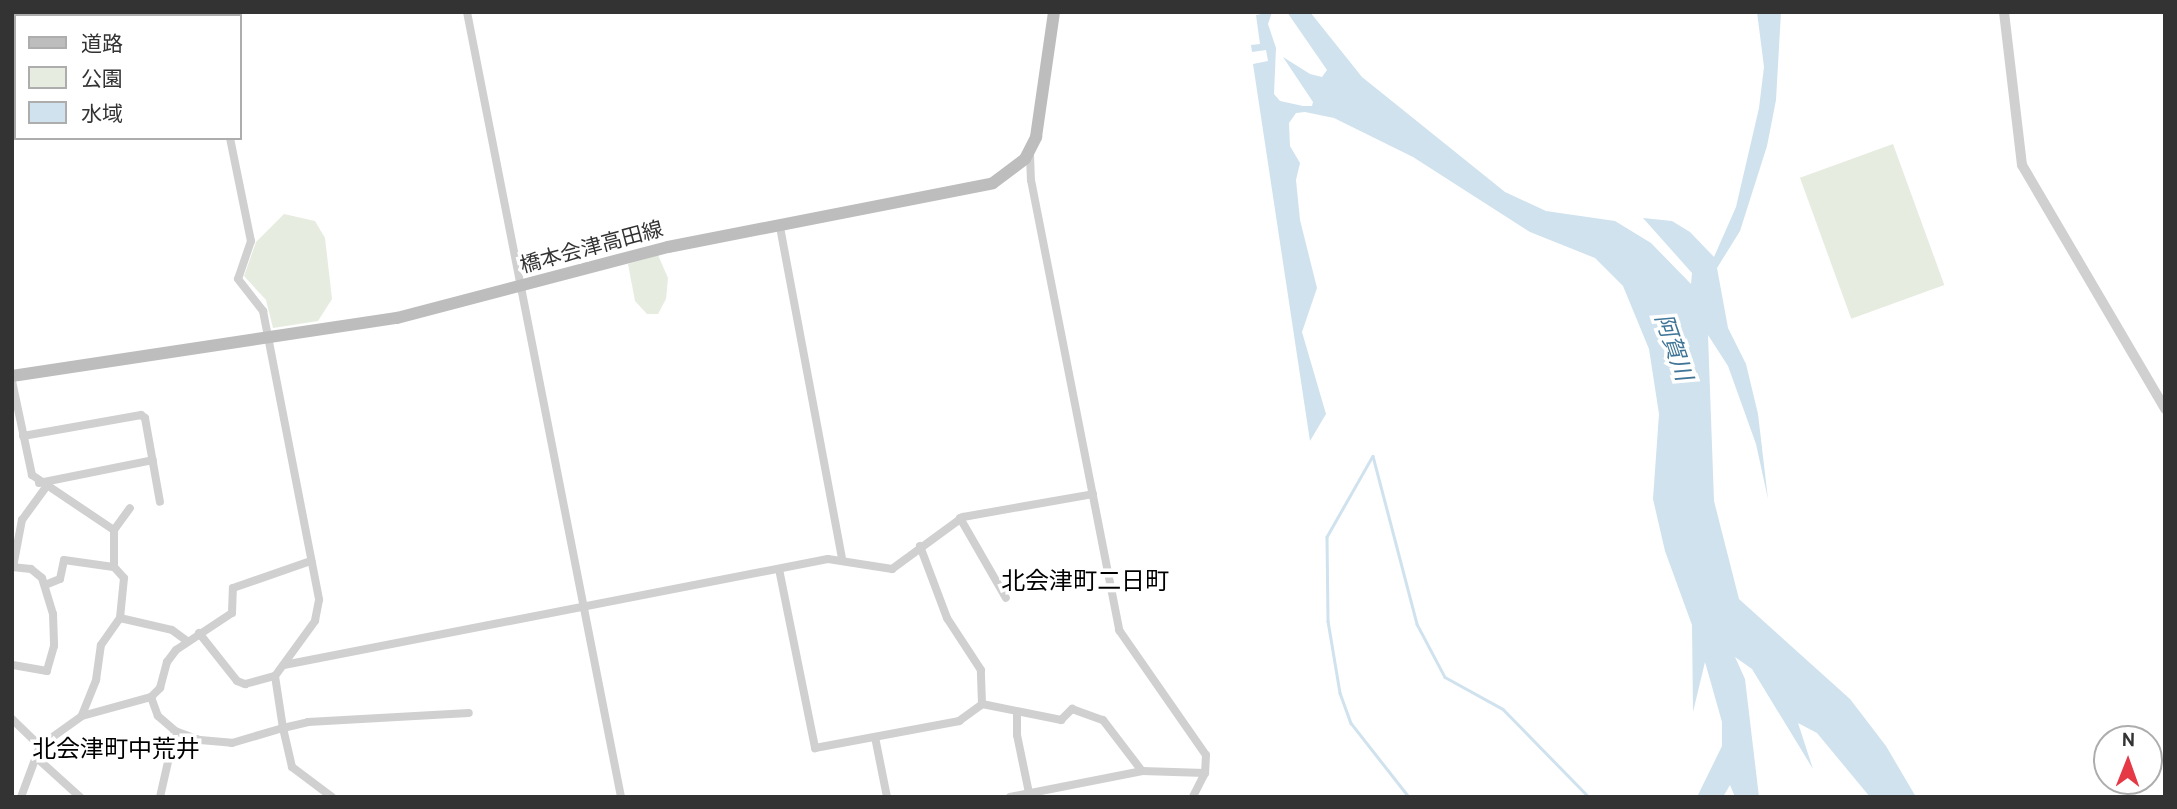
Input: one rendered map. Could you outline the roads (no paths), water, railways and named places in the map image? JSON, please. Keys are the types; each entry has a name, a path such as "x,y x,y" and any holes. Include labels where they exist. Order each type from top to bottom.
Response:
{"main road":[{"name":"橋本会津高田線","path":"12,379 397,318 668,247 983,186 1005,178 1029,152 1039,121 1055,12"}],"street":[{"path":"467,12 621,797"},
{"path":"2004,12 2022,165 2165,409"},
{"path":"199,633 241,683 275,676 318,612 311,561 263,311 238,279 251,241 230,140"},
{"path":"1029,152 1031,180 1124,642 1203,750 1205,773 1193,797"},
{"path":"780,227 842,559"},
{"path":"12,379 32,475 43,485 114,530"},
{"path":"23,436 141,415 145,418 160,502"},
{"path":"12,665 47,671 52,663 53,614 45,585 38,573 13,567 22,520 43,485 153,460"},
{"path":"284,665 842,559 892,569 960,518 1093,494"},
{"path":"114,567 114,530 130,508"},
{"path":"960,518 1006,598"},
{"path":"920,546 947,618 981,670 982,704"},
{"path":"45,585 60,579 64,560 114,567 124,578 120,618 101,645 96,680 82,716"},
{"path":"21,797 38,759 40,746 82,716 151,697 160,688 169,657 187,640 232,612 231,593 241,582 311,561"},
{"path":"779,569 815,748 965,719 982,704"},
{"path":"120,618 173,630 187,640"},
{"path":"275,676 292,767 332,797"},
{"path":"151,697 158,716 175,731 200,740 232,743 308,722 469,713"},
{"path":"982,704 1061,720 1072,709 1102,720 1142,771"},
{"path":"1017,712 1017,735 1029,793"},
{"path":"12,719 40,746"},
{"path":"160,797 175,731"},
{"path":"875,737 887,797"},
{"path":"38,759 80,797"},
{"path":"1010,797 1142,771 1205,773"}],"water":[{"name":"阿賀川","path":"1272,12 1268,24 1276,48 1274,94 1280,101 1303,106 1312,106 1313,102 1283,57 1310,74 1322,77 1327,70 1287,12 1310,12 1362,77 1505,192 1546,211 1615,221 1651,243 1691,284 1692,273 1643,218 1672,221 1690,232 1714,257 1736,207 1759,108 1764,67 1757,12 1781,12 1776,100 1767,146 1740,231 1717,268 1728,328 1746,364 1758,414 1768,499 1756,444 1728,366 1708,335 1714,501 1739,599 1850,699 1886,746 1916,797 1870,797 1817,733 1798,723 1813,769 1752,669 1735,657 1745,679 1759,797 1735,797 1730,785 1723,797 1697,797 1722,746 1722,722 1705,662 1693,712 1692,625 1665,551 1653,499 1659,414 1649,349 1623,286 1595,258 1530,232 1413,157 1334,118 1305,112 1296,113 1289,123 1290,146 1300,163 1296,180 1300,220 1317,288 1302,332 1326,414 1310,441 1253,64 1268,61 1266,50 1252,52 1251,45 1260,44 1256,15"}],"waterway":[{"path":"1373,456 1417,624 1445,677 1503,709 1589,797"},
{"path":"1373,456 1327,537 1328,621 1340,693 1351,723 1409,797"}],"district":[{"name":"北会津町二日町","path":"1085,584"},
{"name":"北会津町中荒井","path":"116,752"}]}
